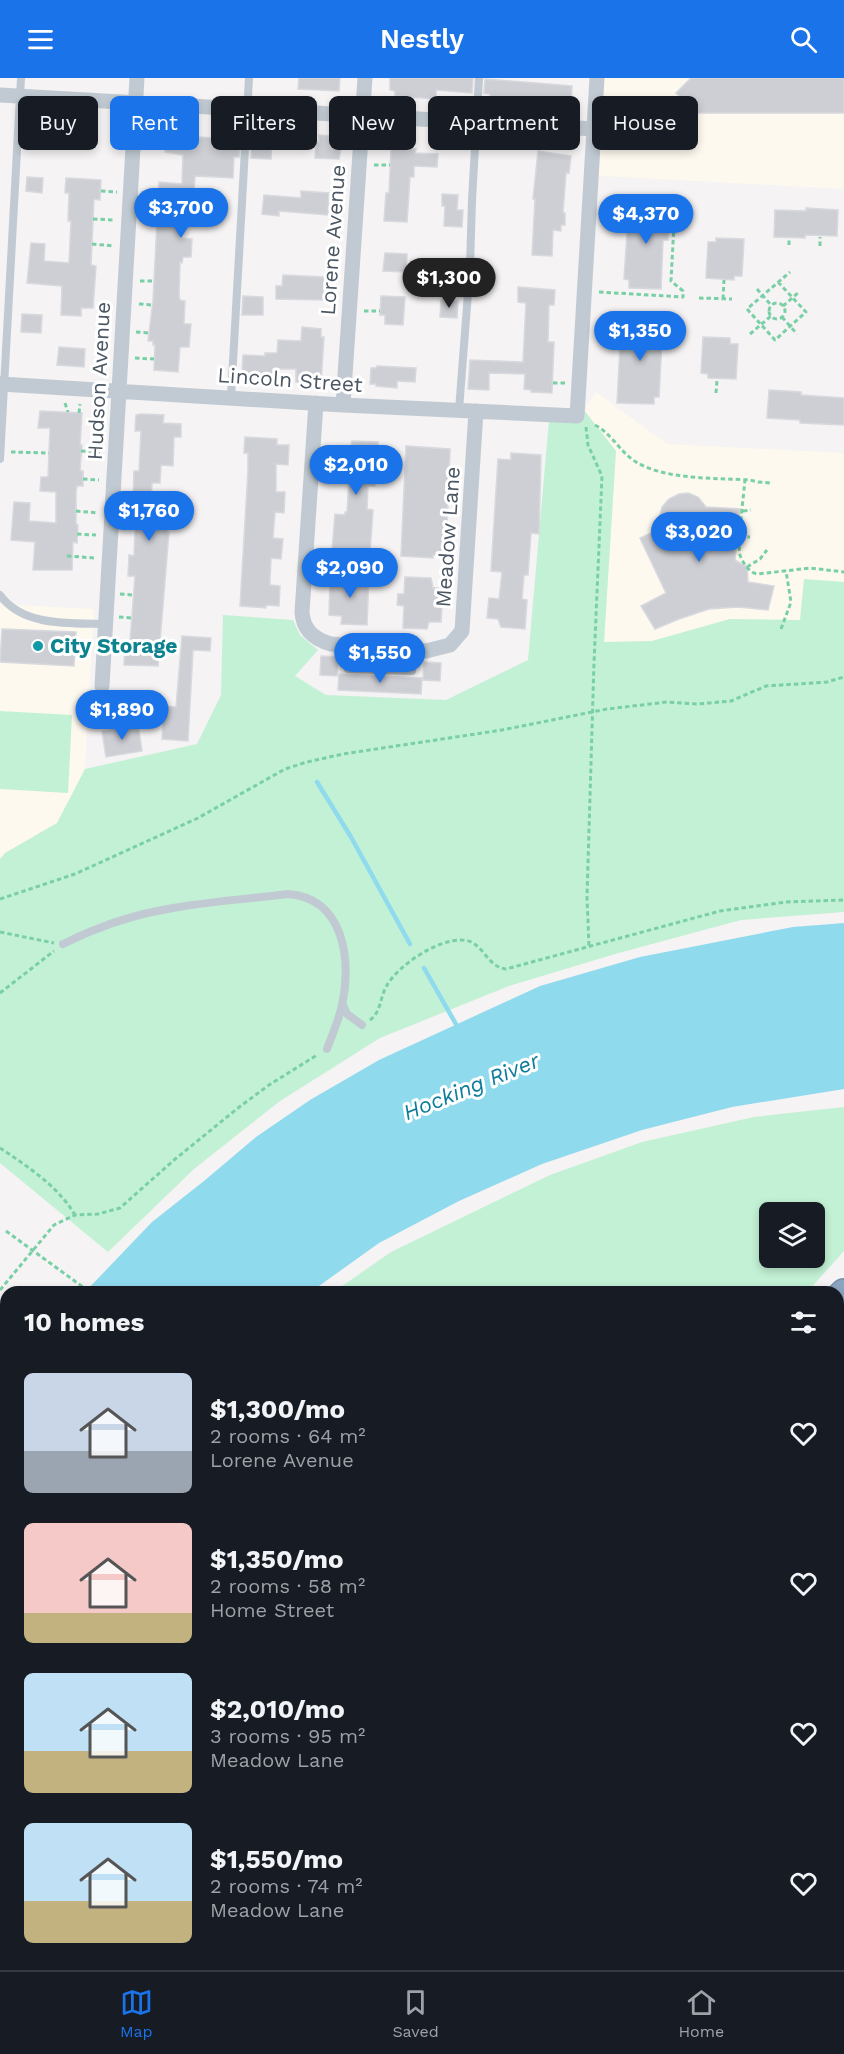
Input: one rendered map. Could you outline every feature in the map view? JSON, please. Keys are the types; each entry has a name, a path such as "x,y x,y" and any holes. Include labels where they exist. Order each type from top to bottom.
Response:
{"street":[{"name":"Hudson Avenue","path":"136,96 137,78"},
{"name":"Lorene Avenue","path":"364,96 365,78"},
{"path":"596,96 597,78"},
{"path":"0,95 20,96"},
{"name":"Hudson Avenue","path":"102,686 133,150"},
{"name":"Lorene Avenue","path":"343,405 361,150"},
{"path":"582,420 593,150"},
{"name":"Lincoln Street","path":"2,384 476,411 582,420"},
{"name":"Meadow Lane","path":"316,403 303,618 305,626 319,641 331,644 413,650 433,650 450,645 462,631 476,411"}],"lane":[{"path":"20,96 21,78"},
{"path":"248,96 249,78"},
{"path":"478,96 479,78"},
{"path":"0,459 2,384 18,128"},
{"path":"231,397 245,150"},
{"path":"459,410 470,267 475,150"},
{"path":"0,595 18,610 39,619 106,624"},
{"path":"350,646 348,669 412,671 413,650"},
{"path":"63,944 97,928 141,915 190,906 288,894 311,898 325,910 337,926 344,946 343,1005 327,1049"},
{"path":"343,1005 347,1014 362,1025"}],"path":[{"path":"371,164 390,165"},
{"path":"101,190 119,192"},
{"path":"599,292 684,297 683,291 671,281 675,205"},
{"path":"93,219 117,221"},
{"path":"820,237 820,246"},
{"path":"789,239 789,245"},
{"path":"92,244 116,246"},
{"path":"778,282 806,312 775,340 747,309 763,296 778,282 790,272"},
{"path":"723,280 723,299"},
{"path":"137,281 153,281"},
{"path":"757,289 771,305"},
{"path":"786,291 792,291"},
{"path":"783,306 799,292"},
{"path":"699,298 732,299"},
{"path":"778,303 783,306 785,312 782,317 776,319 771,316 769,312 771,305 778,303"},
{"path":"135,304 152,305"},
{"path":"358,310 380,311"},
{"path":"750,334 771,316"},
{"path":"782,317 797,334"},
{"path":"785,331 791,333"},
{"path":"142,333 149,333"},
{"path":"132,358 154,359"},
{"path":"716,393 717,380"},
{"path":"553,383 570,384"},
{"path":"65,399 65,408 68,412"},
{"path":"80,399 80,413"},
{"path":"582,420 588,445 602,476 592,713 587,897 589,947"},
{"path":"594,425 605,431 632,459 652,470 674,475 745,479 771,483"},
{"path":"0,451 50,453"},
{"path":"81,451 102,452"},
{"path":"83,479 101,480"},
{"path":"745,479 740,556 747,567 755,574 810,568 844,572"},
{"path":"743,511 751,510"},
{"path":"76,512 99,513"},
{"path":"77,534 98,535"},
{"path":"740,537 750,537"},
{"path":"747,567 760,559 767,550"},
{"path":"67,556 96,558"},
{"path":"781,629 791,602 786,571"},
{"path":"0,899 75,874 198,818 285,769 307,762 635,705 731,701 766,686 827,682 844,677"},
{"path":"362,1025 375,1017 387,986 403,966 452,940 468,940 475,943 496,967 506,969 729,909 786,902 844,900"},
{"path":"0,932 63,944"},
{"path":"0,993 63,944"},
{"path":"3,1286 54,1225 75,1215 98,1214 120,1208 237,1108 327,1049"},
{"path":"0,1148 33,1170 57,1193 75,1215"},
{"path":"6,1231 82,1286"}],"shaded area":[{"path":"591,78 844,78 844,189 585,175"},
{"path":"596,392 667,444 844,453 844,582 804,580 800,620 730,619 652,641 604,642 616,451 584,410"},
{"path":"0,604 94,609 85,769 57,823 5,853 0,859"}],"green space":[{"path":"584,410 616,451 604,642 652,641 730,619 800,620 804,579 844,582 844,912 741,920 615,954 509,986 380,1038 280,1101 194,1169 108,1252 0,1163 0,859 5,853 57,823 85,769 197,744 221,695 223,615 293,620 300,635 318,650 295,676 326,695 446,700 528,660 549,420"},
{"path":"0,711 72,715 68,793 0,789"},
{"path":"844,1107 844,1251 812,1286 342,1286 391,1252 550,1175 642,1142 754,1117"}],"water":[{"name":"Hocking River","path":"844,923 844,1089 732,1107 642,1130 542,1164 459,1201 379,1243 319,1286 91,1286 152,1222 256,1137 310,1100 379,1060 540,986 640,957 793,927"}],"building":[{"path":"299,78 340,78 339,91 298,89"},
{"path":"390,78 473,78 472,93 436,90 436,96 428,96 428,98 395,96 395,91 390,90"},
{"path":"691,78 844,78 844,113 698,113 698,96 679,96 676,93"},
{"path":"485,79 572,86 572,96 490,96 484,93"},
{"path":"319,135 329,136 329,150 341,150 339,159 315,158 317,142 319,142"},
{"path":"199,137 211,138 211,150 239,150 239,157 234,157 233,178 195,176 193,205 182,204 180,238 192,239 191,257 183,257 182,263 180,262 179,296 180,300 185,301 184,324 191,324 189,347 180,347 178,372 154,370 155,345 153,341 148,341 153,301 159,182 182,184 183,155 165,152 165,150 199,150"},
{"path":"251,150 271,150 271,159 251,158"},
{"path":"391,150 416,150 415,153 438,154 437,167 414,166 414,177 410,177 407,222 384,221 386,193 389,193"},
{"path":"538,151 571,156 569,173 566,172 563,213 565,213 565,225 561,225 561,231 553,230 552,256 532,255 535,199 533,199"},
{"path":"27,177 43,178 42,193 26,191"},
{"path":"66,178 101,180 100,200 94,199 91,265 96,266 93,308 81,308 81,316 61,315 62,286 27,283 31,243 45,244 44,261 69,263 71,221 68,221 69,193 65,193"},
{"path":"301,191 329,193 328,215 279,211 279,216 262,214 264,195 301,198"},
{"path":"442,194 458,195 457,210 463,210 462,227 444,226 445,206 442,206"},
{"path":"629,203 665,205 664,213 670,213 668,240 663,240 661,289 629,288 629,280 624,279"},
{"path":"806,208 838,210 837,236 774,237 775,210 806,211"},
{"path":"716,238 744,239 742,276 734,276 734,280 706,278 708,242 716,242"},
{"path":"385,253 407,254 406,272 383,271"},
{"path":"417,272 432,272 432,285 417,285"},
{"path":"283,275 324,277 324,300 276,299 276,286 282,286"},
{"path":"518,287 555,290 554,305 549,305 548,342 554,342 552,393 531,392 531,390 524,389 525,374 489,373 489,390 468,389 470,360 523,362 526,303 518,302"},
{"path":"243,296 263,297 263,315 242,315"},
{"path":"381,296 405,297 403,325 385,324 385,315 380,315"},
{"path":"441,300 458,301 457,318 440,317"},
{"path":"22,314 42,315 41,333 21,332"},
{"path":"627,320 663,321 659,397 654,397 654,404 617,403 621,327 627,327"},
{"path":"302,327 321,329 321,337 324,337 321,383 296,382 296,369 273,369 273,377 242,375 243,355 265,356 265,353 277,353 278,340 301,341"},
{"path":"703,337 730,338 730,344 738,344 736,379 708,378 708,374 701,373"},
{"path":"59,347 85,349 84,367 57,365"},
{"path":"377,366 416,368 415,382 397,381 397,388 370,384 371,368"},
{"path":"769,390 844,398 844,425 800,423 800,420 767,418"},
{"path":"40,411 82,413 80,471 83,471 83,486 77,486 76,492 76,524 78,525 77,543 73,542 72,570 33,570 35,542 11,540 14,502 30,503 29,521 56,523 56,492 40,491 41,477 48,477 50,428 38,428"},
{"path":"136,415 164,415 163,423 181,424 181,437 174,437 173,466 161,465 160,483 152,483 150,518 152,521 167,522 167,532 169,532 158,666 124,665 125,642 130,642 135,576 128,576 129,555 134,556 135,529 135,516 130,515 130,500 133,500 134,471 139,471 141,431 135,431"},
{"path":"245,437 277,439 277,445 289,445 288,465 276,464 276,492 285,492 284,513 275,512 273,538 283,539 281,559 271,558 270,585 280,586 279,606 266,605 266,608 240,606 248,471 248,453 244,453"},
{"path":"352,441 378,442 377,460 382,460 381,477 375,476 375,486 368,486 367,509 373,510 370,553 332,551 335,514 345,515 347,512 349,482 336,482 338,448 348,449"},
{"path":"406,446 450,449 444,555 433,555 433,558 401,556"},
{"path":"511,453 541,455 539,534 531,533 528,575 524,575 522,599 527,600 525,629 501,627 498,619 487,618 489,598 499,599 502,572 491,571 498,459 511,460"},
{"path":"688,493 698,497 706,507 740,509 735,560 747,567 748,582 774,586 768,610 738,607 709,609 655,629 641,606 666,593 640,538 660,529 662,507 669,499"},
{"path":"343,574 369,575 367,625 341,624 342,616 329,615 330,580 340,581"},
{"path":"405,577 431,578 433,588 443,588 441,622 429,622 427,629 403,628 404,606 397,605 398,594 404,594"},
{"name":"City Storage","path":"2,629 76,632 74,666 0,662"},
{"path":"182,636 211,638 210,651 193,650 188,741 162,739 164,706 176,707"},
{"path":"321,656 338,657 337,676 320,675"},
{"path":"424,662 441,663 440,681 423,680"},
{"path":"339,674 422,678 421,694 338,690"},
{"path":"138,725 142,751 106,757 102,731"}],"waterway":[{"path":"317,782 351,837 410,944"},
{"path":"424,968 457,1026"}],"place":[{"name":"City Storage","path":"38,646"}]}
